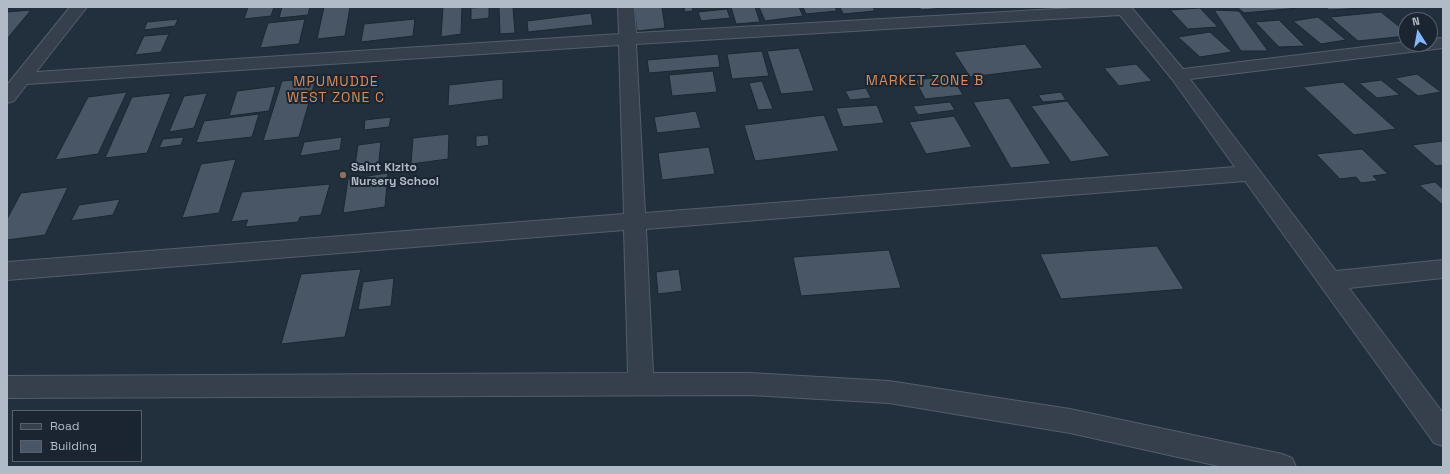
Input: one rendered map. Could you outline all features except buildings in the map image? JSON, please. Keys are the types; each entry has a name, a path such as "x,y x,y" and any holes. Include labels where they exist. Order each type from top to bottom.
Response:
{"street":[{"path":"7,97 80,7"},
{"path":"626,7 641,385"},
{"path":"22,79 627,39 1124,9 1178,75 1443,434"},
{"path":"1178,75 1443,43"},
{"path":"7,271 1250,173"},
{"path":"1330,281 1443,269"},
{"path":"7,387 750,384 889,392 1070,421 1282,467"}],"place":[{"name":"Saint Kizito Nursery School","path":"343,175"}],"district":[{"name":"MARKET ZONE B","path":"925,81"},
{"name":"MPUMUDDE WEST ZONE C","path":"336,90"}]}
